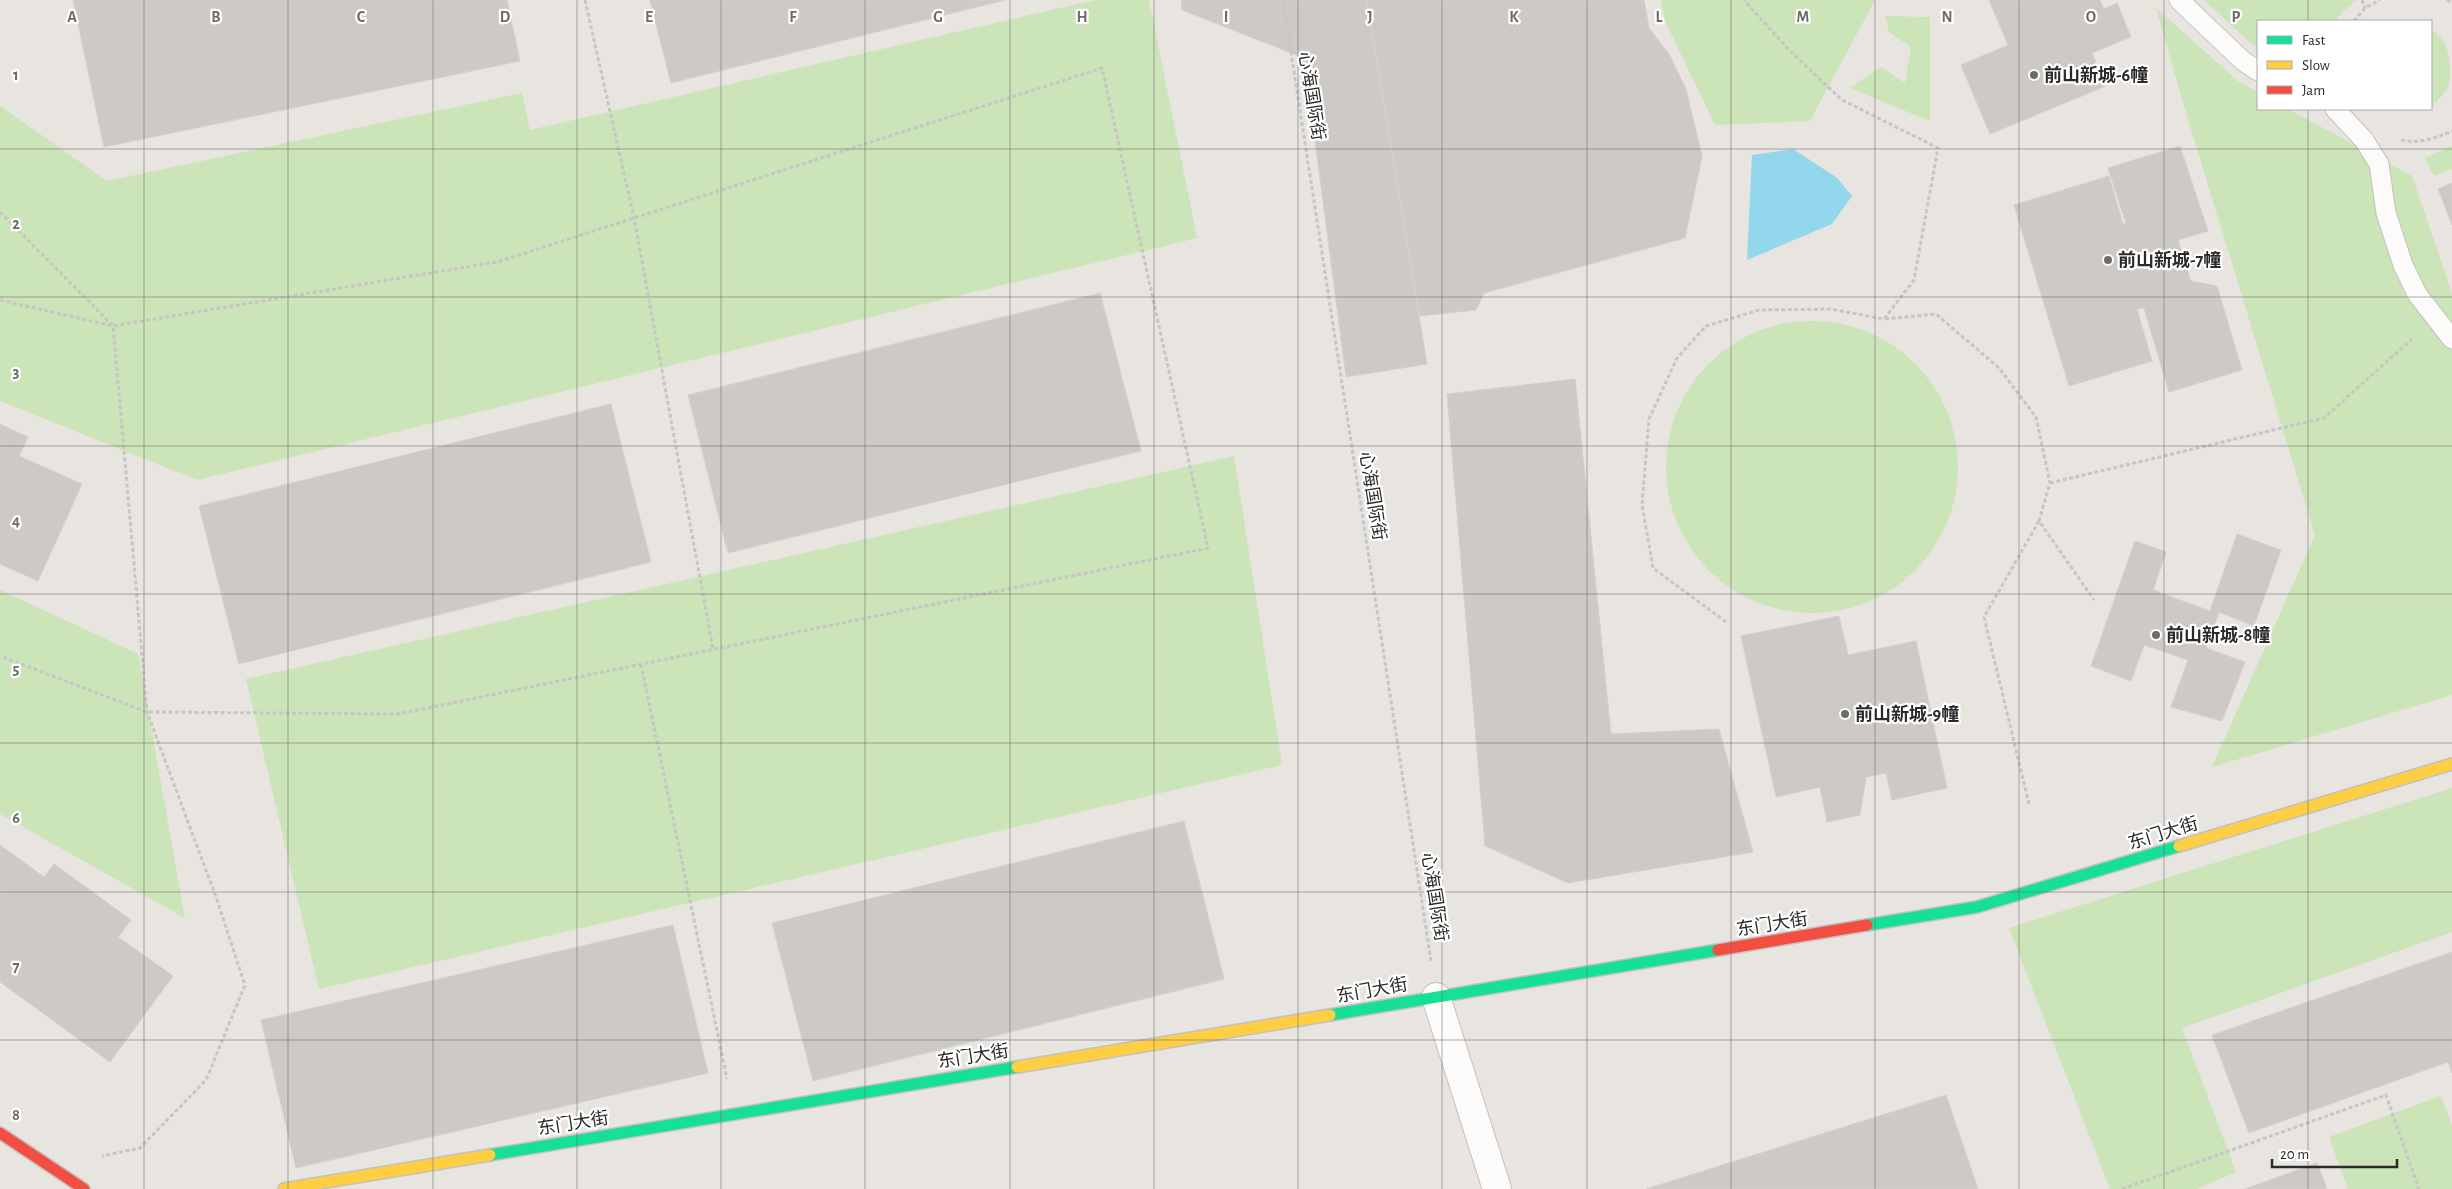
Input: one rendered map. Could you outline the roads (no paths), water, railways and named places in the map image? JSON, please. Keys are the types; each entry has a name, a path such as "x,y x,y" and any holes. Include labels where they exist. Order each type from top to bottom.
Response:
{"street":[{"name":"东门大街","path":"284,1189 1977,907 2452,764"},
{"path":"1436,997 1497,1189"},
{"path":"0,1133 84,1189"}],"lane":[{"path":"2179,0 2243,61 2257,70"},
{"path":"2336,110 2364,140 2379,164 2386,214 2403,264 2417,294 2452,339"}],"water":[{"path":"1793,149 1836,177 1852,196 1832,224 1747,260 1752,155"}],"place":[{"name":"前山新城-6幢","path":"2034,75"},
{"name":"前山新城-7幢","path":"2108,260"},
{"name":"前山新城-8幢","path":"2156,635"},
{"name":"前山新城-9幢","path":"1845,714"}]}
